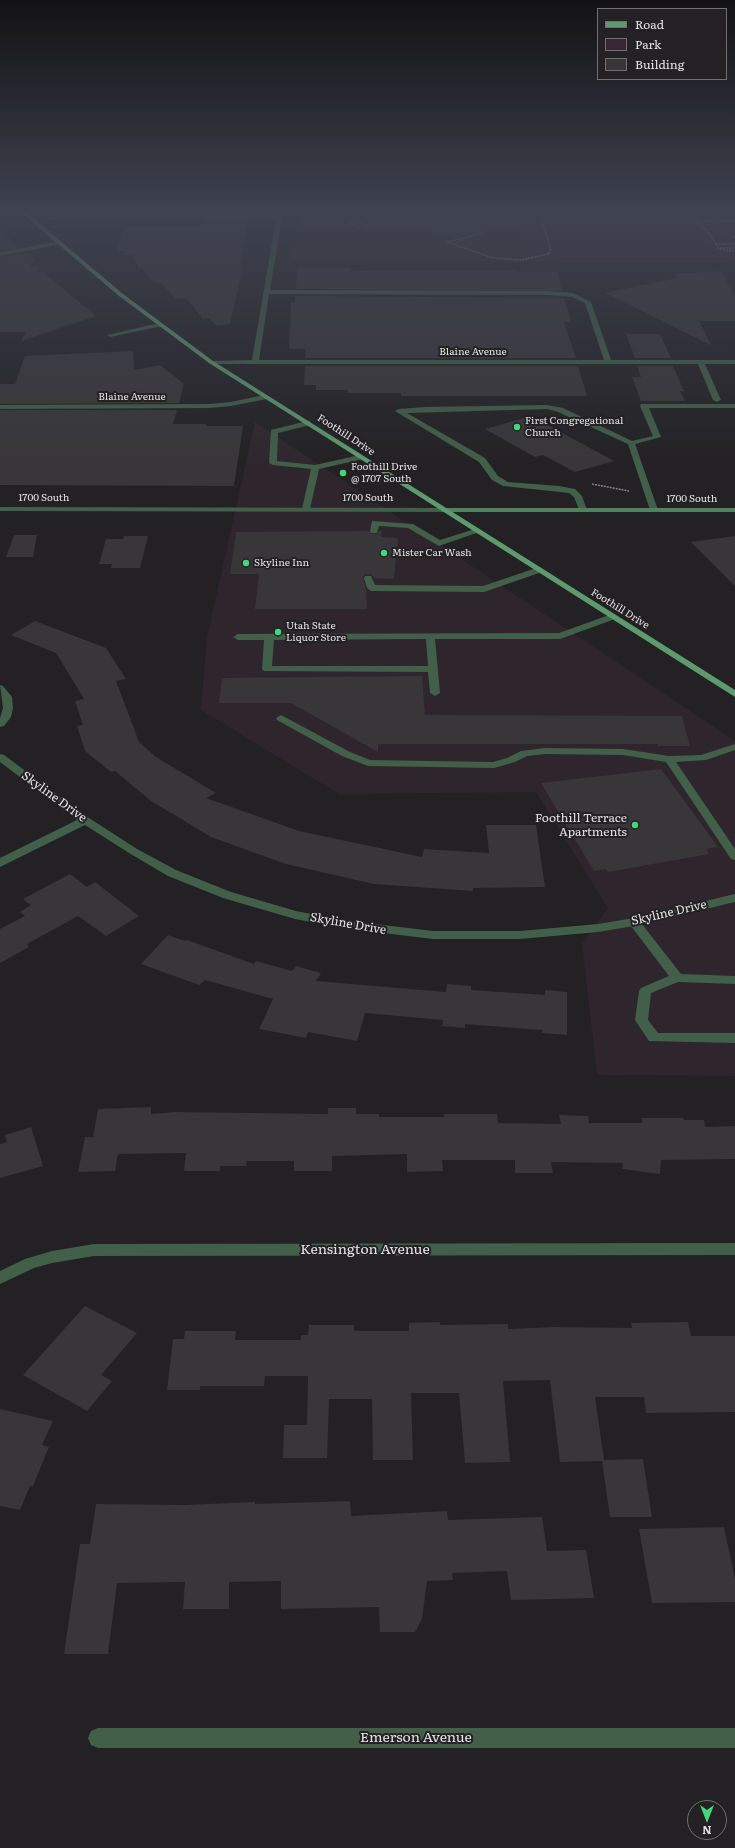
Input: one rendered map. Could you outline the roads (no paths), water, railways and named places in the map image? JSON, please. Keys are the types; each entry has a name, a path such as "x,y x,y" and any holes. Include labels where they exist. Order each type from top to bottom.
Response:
{"main road":[{"name":"Foothill Drive","path":"124,297 211,362 735,694"}],"street":[{"path":"255,362 265,297"},
{"path":"579,297 589,304 608,362"},
{"path":"110,335 160,325"},
{"name":"Blaine Avenue","path":"211,362 735,362"},
{"path":"701,362 718,400"},
{"name":"Blaine Avenue","path":"0,407 209,406 231,404 264,396"},
{"path":"583,510 578,496 572,491 559,488 506,484 495,478 482,460 399,411 425,409 547,407 560,410 631,443 657,437 644,406 735,406"},
{"path":"307,423 274,432 273,463 315,467 360,457"},
{"path":"631,443 654,510"},
{"path":"306,510 315,467"},
{"name":"1700 South","path":"0,509 735,510"},
{"path":"374,530 375,523 410,526 439,543 478,531"},
{"path":"368,578 372,588 484,588 539,570"},
{"path":"238,637 560,636 612,617"},
{"path":"430,636 435,693"},
{"path":"269,637 267,669 433,669"},
{"path":"0,688 7,697 8,708 6,717 0,724"},
{"path":"281,718 346,754 368,763 494,765 511,760 525,753 545,751 623,752 669,759 702,758 735,747"},
{"name":"Skyline Drive","path":"0,757 85,820 151,862 193,882 260,905 296,915 342,924 433,935 478,936 560,932 634,922 735,898"},
{"path":"669,759 735,857"},
{"path":"0,863 85,820"},
{"path":"634,922 677,978"},
{"path":"735,980 677,978 645,991 641,1020 654,1038 735,1038"},
{"name":"Kensington Avenue","path":"0,1278 30,1263 52,1256 94,1250 735,1249"},
{"name":"Emerson Avenue","path":"98,1738 735,1738"}],"place":[{"name":"First Congregational Church","path":"517,427"},
{"name":"Foothill Drive @ 1707 South","path":"343,473"},
{"name":"Mister Car Wash","path":"384,553"},
{"name":"Skyline Inn","path":"246,563"},
{"name":"Utah State Liquor Store","path":"278,632"},
{"name":"Foothill Terrace Apartments","path":"635,825"}]}
